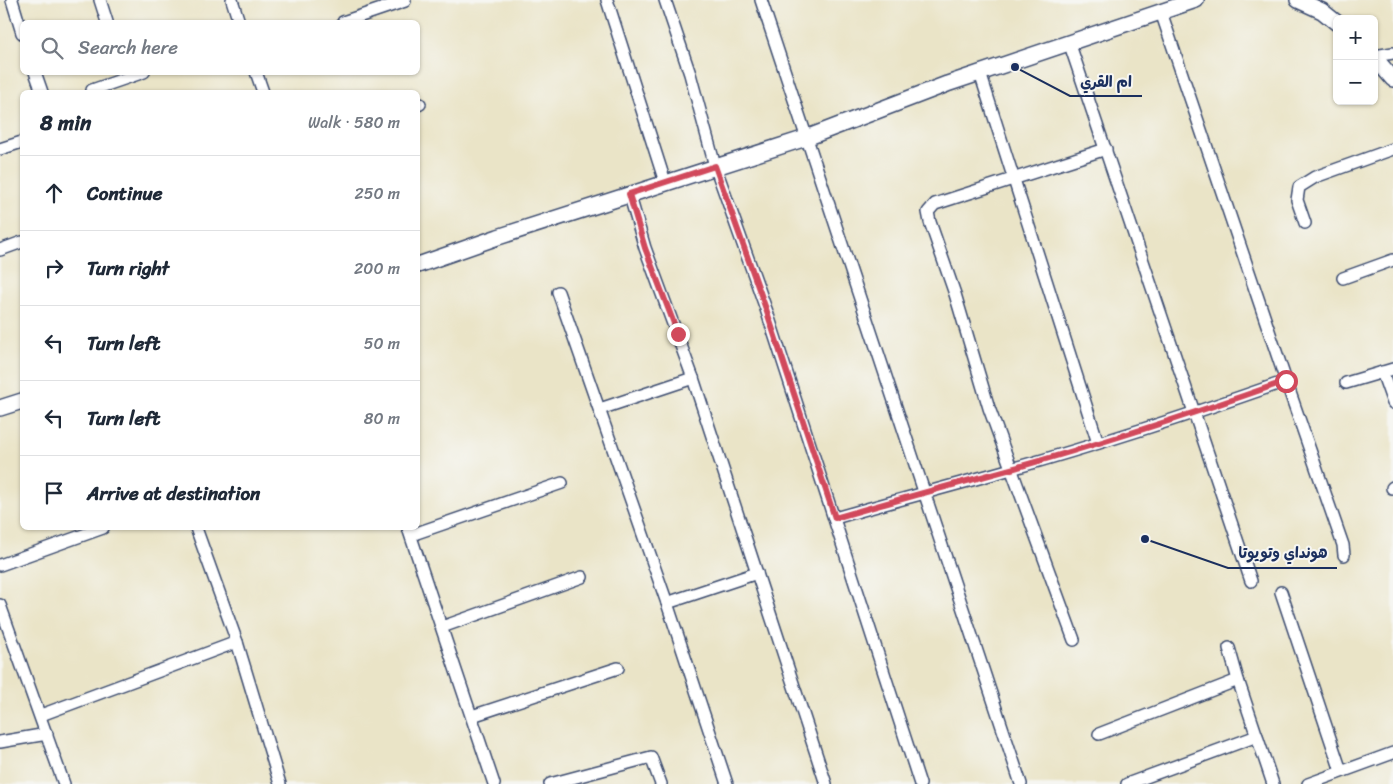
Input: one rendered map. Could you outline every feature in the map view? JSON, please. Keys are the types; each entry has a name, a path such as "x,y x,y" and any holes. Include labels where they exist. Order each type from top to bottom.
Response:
{"street":[{"path":"12,0 20,26"},
{"path":"100,0 106,20"},
{"path":"232,0 238,20"},
{"path":"608,0 665,182"},
{"path":"665,0 690,74 715,166 766,309 920,784"},
{"path":"761,0 1021,784"},
{"path":"420,265 498,237 806,138 980,73 1196,0"},
{"path":"1298,0 1327,5"},
{"path":"349,20 405,1"},
{"path":"1161,12 1286,381 1344,545 1344,555"},
{"path":"1070,42 1251,581"},
{"path":"1378,56 1393,53"},
{"path":"1377,60 1393,79"},
{"path":"980,73 1098,443"},
{"path":"36,75 41,90"},
{"path":"257,75 262,90"},
{"path":"92,90 125,76"},
{"path":"0,149 20,143"},
{"path":"1074,640 989,408 928,212 935,204 1106,149"},
{"path":"1305,223 1297,200 1299,187 1315,177 1393,149"},
{"path":"629,194 645,248 693,378 826,784"},
{"path":"0,250 20,243"},
{"path":"1343,278 1393,260"},
{"path":"558,292 667,603 727,784"},
{"path":"1346,384 1388,371 1393,403"},
{"path":"600,409 693,378"},
{"path":"835,518 1011,469 1194,414 1286,381"},
{"path":"0,408 20,402"},
{"path":"420,528 562,483"},
{"path":"0,565 97,530"},
{"path":"197,530 237,642 280,784"},
{"path":"410,531 494,784"},
{"path":"667,603 757,573"},
{"path":"442,627 582,577"},
{"path":"1281,592 1341,771"},
{"path":"0,605 41,715 64,784"},
{"path":"41,715 237,642"},
{"path":"1229,648 1273,784"},
{"path":"472,716 618,668"},
{"path":"1099,734 1238,680"},
{"path":"0,742 47,734"},
{"path":"1127,784 1257,736"},
{"path":"1308,784 1393,753"},
{"path":"550,784 650,757 661,784"}],"place":[{"name":"ام القري","path":"1015,67"},
{"name":"هونداي وتويوتا","path":"1145,539"}],"route":[{"path":"678,334 645,248 629,194 715,166 766,309 835,518 1011,469 1194,414 1286,381"}]}
